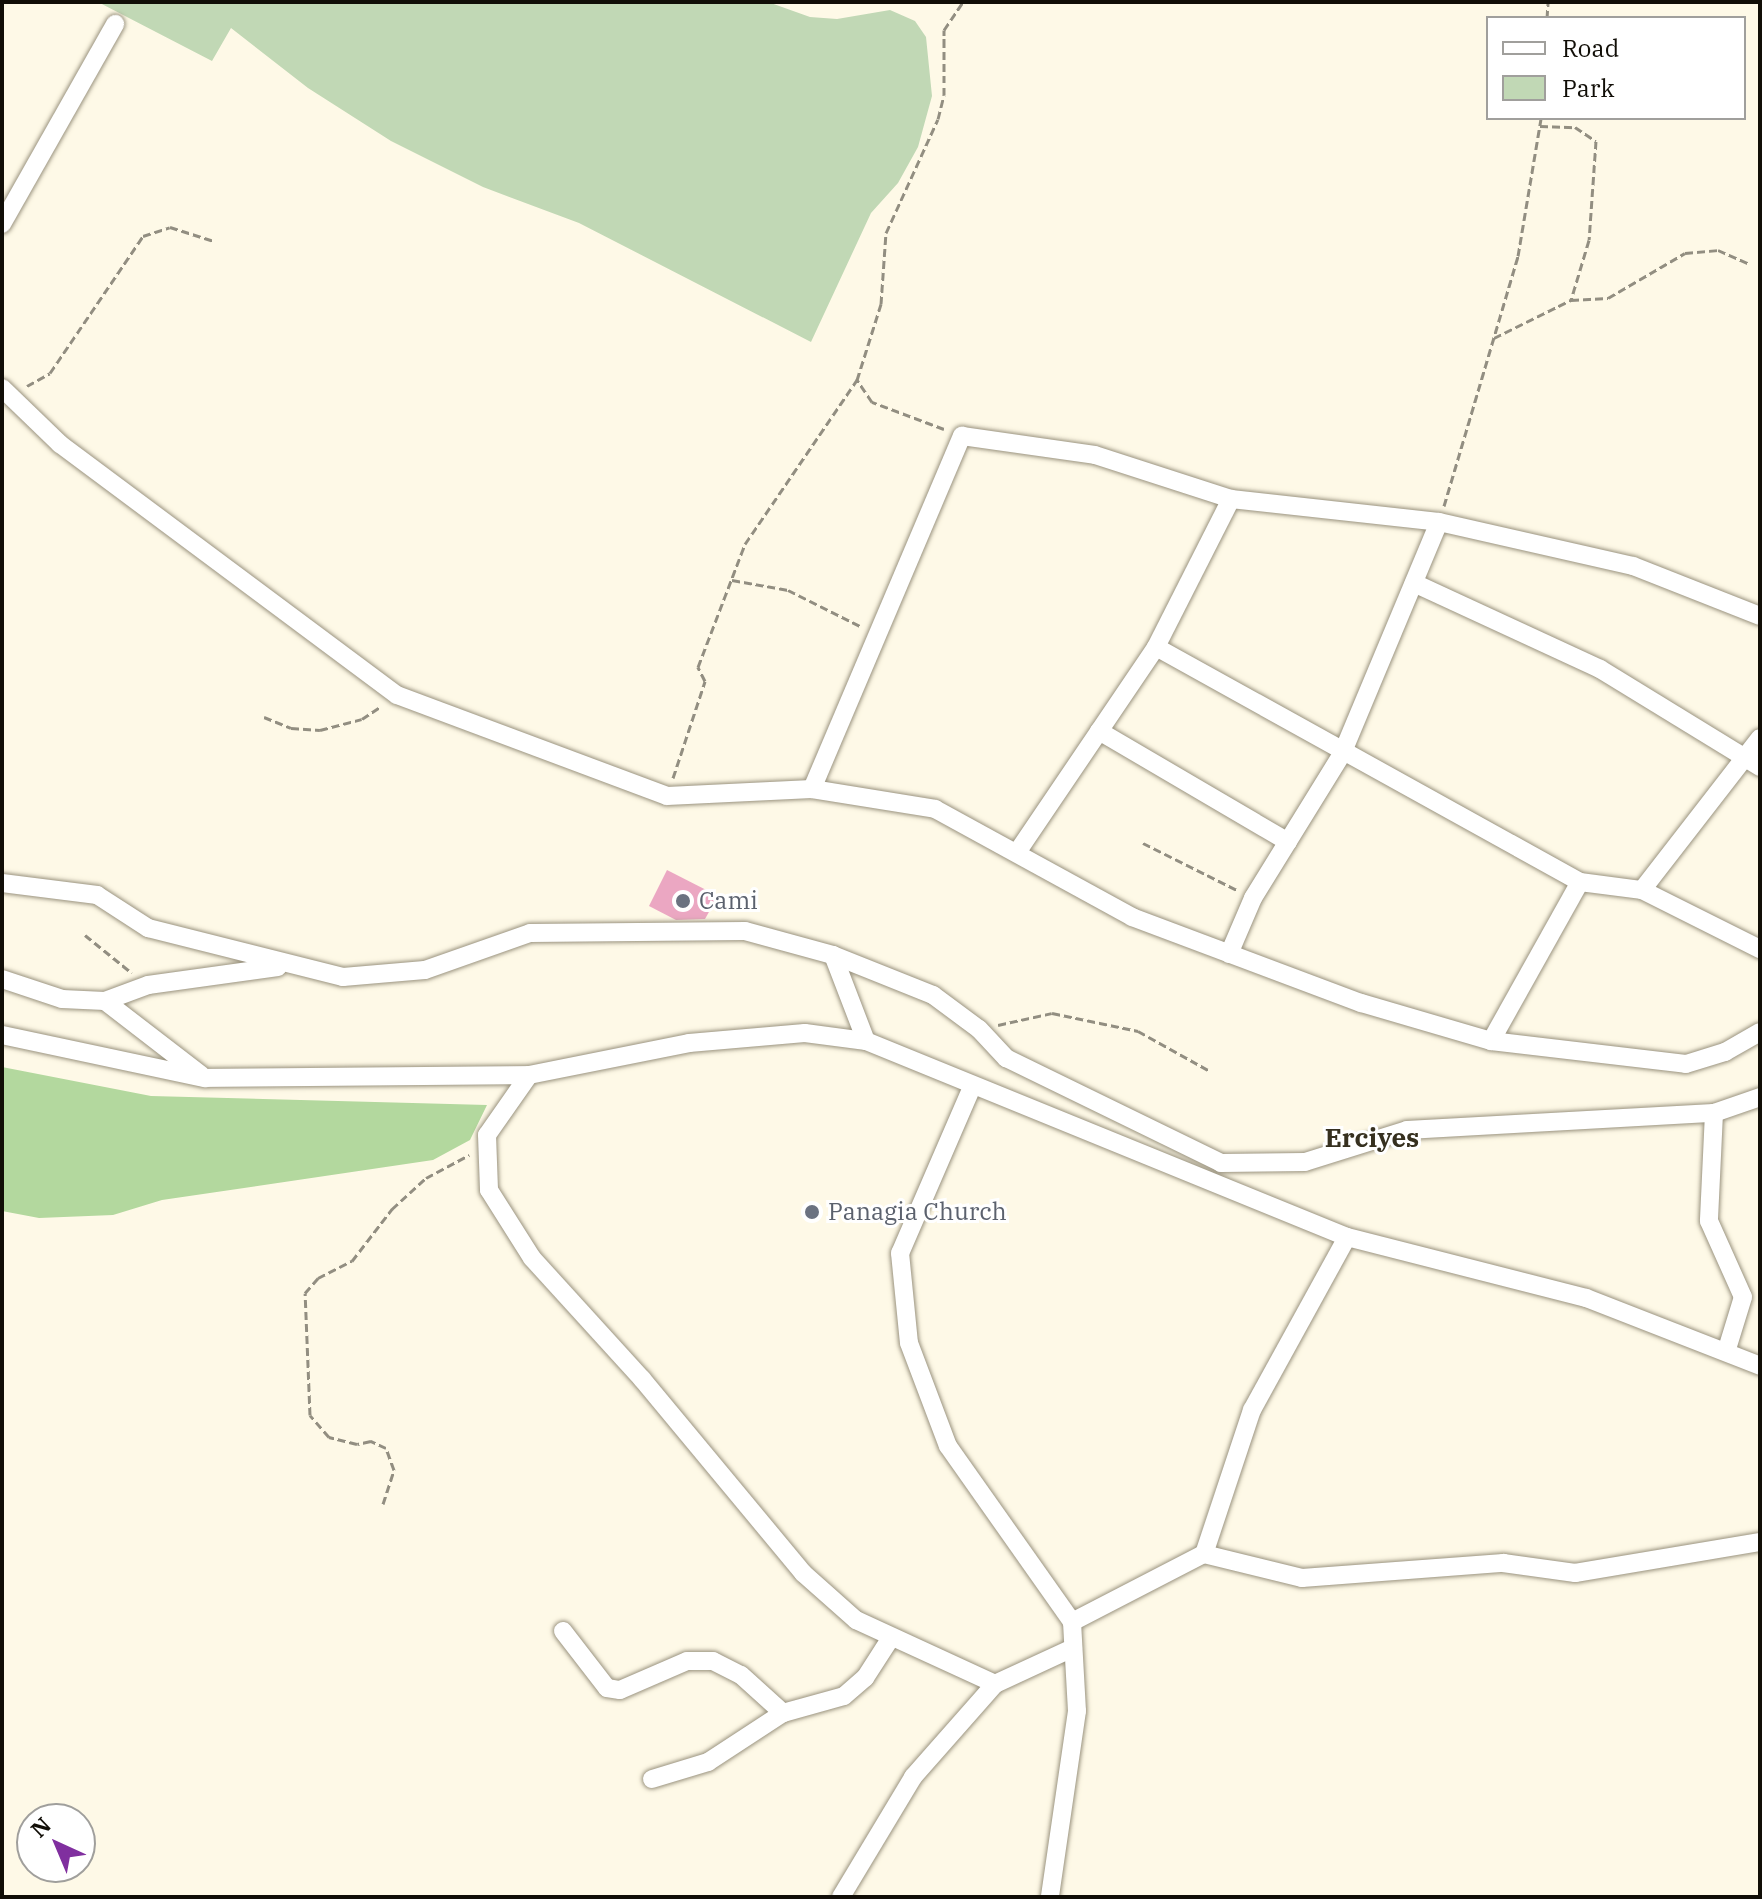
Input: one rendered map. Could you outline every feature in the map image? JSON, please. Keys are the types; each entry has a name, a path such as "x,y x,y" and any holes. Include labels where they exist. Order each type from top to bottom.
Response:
{"street":[{"path":"2,224 115,24"},
{"path":"3,388 60,444 397,695 667,796 812,789 935,809 1018,851 1132,917 1361,1003 1491,1041 1686,1064 1725,1052 1760,1032"},
{"path":"812,789 962,436 1095,455 1231,499 1439,522 1633,566 1760,616"},
{"path":"1018,851 1156,647 1231,499"},
{"path":"1229,954 1253,898 1342,754 1439,522"},
{"path":"1414,583 1600,669 1753,761"},
{"path":"1156,647 1342,754 1580,882 1642,890 1760,949"},
{"path":"1099,731 1288,842"},
{"path":"1642,890 1753,761 1760,738"},
{"path":"1491,1041 1580,882"},
{"path":"2,883 97,895 148,928 289,966 343,977 425,970 530,933 745,931 833,955 933,995 979,1029 1006,1058 1221,1163 1305,1162 1407,1130 1714,1113 1760,1097"},
{"path":"833,955 866,1041"},
{"path":"2,979 62,999 105,1001 148,985 289,966"},
{"path":"105,1001 205,1078"},
{"path":"2,1035 205,1078 529,1075 689,1043 805,1033 866,1041 972,1087 1347,1237 1586,1298 1727,1349 1760,1366"},
{"path":"529,1075 487,1135 487,1148 489,1190 532,1258 642,1379 803,1573 856,1620 890,1639 995,1684"},
{"path":"972,1087 900,1253 909,1343 948,1446 1072,1622 1077,1711 1050,1897"},
{"path":"1714,1113 1709,1221 1743,1297 1727,1349"},
{"path":"1206,1181 1221,1163"},
{"path":"1204,1554 1252,1410 1347,1237"},
{"path":"1072,1622 1204,1554 1302,1578 1503,1563 1575,1573 1760,1542"},
{"path":"563,1631 607,1688 620,1690 687,1661 704,1660 732,1669 783,1713"},
{"path":"652,1779 708,1762 783,1713 852,1691 890,1639"},
{"path":"841,1897 913,1777 995,1684 1073,1648"}],"path":[{"path":"849,2 855,2"},
{"path":"667,796 705,681 698,667 745,544 857,380 881,304 886,233 938,119 944,95 944,30 963,2"},
{"path":"1439,522 1518,256 1541,120"},
{"path":"1540,126 1575,127 1596,141 1589,240 1571,300"},
{"path":"3,388 36,383 50,373 143,236 170,227 214,241"},
{"path":"1494,338 1571,300 1608,298 1701,249 1750,264"},
{"path":"857,380 872,402 962,436"},
{"path":"732,580 788,590 876,633"},
{"path":"264,717 291,728 320,730 362,719 397,695"},
{"path":"1143,843 1253,898"},
{"path":"85,935 148,985"},
{"path":"979,1029 1052,1013 1138,1031 1210,1071"},
{"path":"383,1504 394,1470 386,1448 371,1441 357,1444 329,1437 310,1415 305,1293 318,1278 352,1261 392,1209 426,1178 487,1148"}],"green space":[{"path":"98,2 768,2 810,17 837,19 890,10 915,21 926,37 932,96 918,147 898,183 871,213 811,342 579,223 483,187 391,141 308,88 231,28 212,61"},
{"path":"2,1067 151,1096 487,1105 470,1140 433,1160 162,1200 113,1215 39,1218 2,1211"}],"building":[{"name":"Cami","path":"667,870 718,896 705,919 676,920 649,906"}],"place":[{"name":"Cami","path":"683,901"},
{"name":"Panagia Church","path":"812,1212"}],"district":[{"name":"Erciyes","path":"1372,1138"}]}
